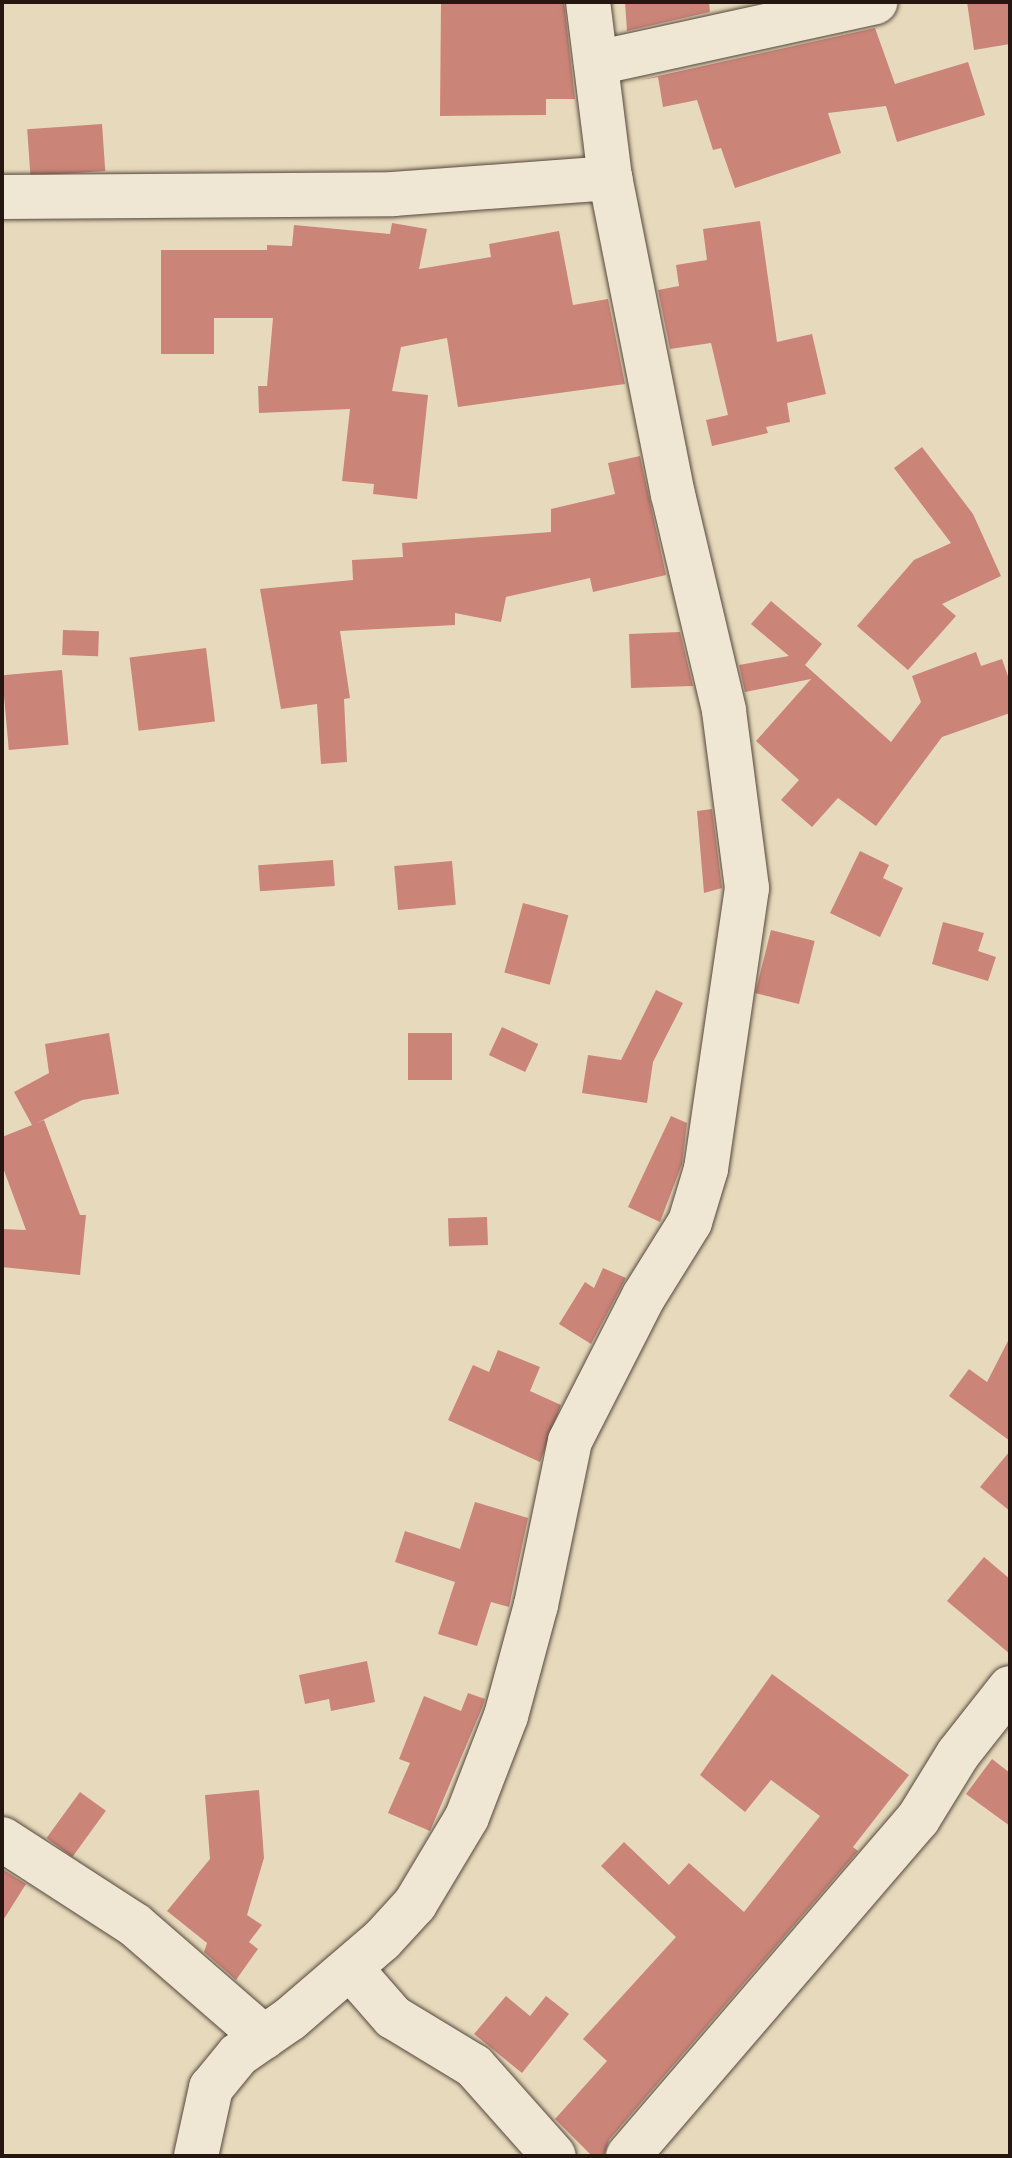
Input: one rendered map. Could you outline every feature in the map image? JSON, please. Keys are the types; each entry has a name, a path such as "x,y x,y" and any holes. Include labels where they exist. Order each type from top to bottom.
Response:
{"street":[{"path":"196,2156 211,2088 238,2055 351,1969 415,1904 467,1817 521,1661 570,1441 699,1201 747,888 724,710 673,495 610,178 588,2"},
{"path":"596,63 875,2"},
{"path":"2,197 393,194 610,178"},
{"path":"628,2156 918,1819 958,1754 1010,1688"},
{"path":"2,1839 135,1925 264,2037"},
{"path":"351,1969 393,2017 474,2066 554,2156"}],"building":[{"path":"441,2 564,2 575,99 546,99 546,115 440,116"},
{"path":"625,2 709,2 710,12 627,31"},
{"path":"967,2 1010,2 1010,44 974,50"},
{"path":"875,28 895,84 968,62 985,115 897,142 886,106 828,113 841,153 735,188 721,148 713,150 697,100 663,107 658,77 640,80"},
{"path":"102,124 105,171 30,176 27,129"},
{"path":"760,221 777,342 812,334 826,394 787,403 790,422 766,427 768,433 712,446 706,420 728,415 711,343 670,349 658,290 679,286 676,265 707,260 703,229"},
{"path":"392,223 427,229 419,269 491,257 489,244 559,231 573,305 608,299 625,384 458,407 447,338 401,347 392,391 428,395 417,499 373,494 374,484 342,481 350,409 259,413 258,386 267,386 273,318 214,318 214,354 161,354 161,250 267,250 267,245 292,246 294,225 390,234"},
{"path":"922,447 973,514 1001,576 942,604 956,616 908,670 857,626 914,560 951,543 894,468"},
{"path":"640,456 666,575 593,592 590,578 506,597 501,622 455,613 455,625 340,631 350,698 344,699 347,762 321,764 317,704 281,709 260,589 353,580 352,560 403,557 402,543 551,532 551,509 615,494 608,463"},
{"path":"771,601 822,644 805,665 891,742 921,702 912,676 976,652 981,666 1002,659 1010,682 1010,713 942,737 876,826 838,798 812,827 781,800 799,780 756,741 811,679 745,692 739,665 789,656 751,624"},
{"path":"63,630 99,631 98,656 62,655"},
{"path":"680,632 693,686 631,688 629,634"},
{"path":"206,648 215,721 139,731 130,657"},
{"path":"62,670 69,745 9,750 2,675"},
{"path":"712,809 722,888 704,893 697,811"},
{"path":"860,851 889,865 883,878 903,888 880,937 830,913"},
{"path":"333,860 335,886 260,891 258,865"},
{"path":"452,861 456,905 398,910 394,866"},
{"path":"523,903 568,915 550,985 504,973"},
{"path":"943,922 984,933 978,951 996,957 988,981 932,964"},
{"path":"771,930 815,941 799,1004 755,993"},
{"path":"656,990 683,1003 653,1062 647,1103 582,1093 588,1055 621,1060"},
{"path":"502,1027 538,1044 525,1072 489,1055"},
{"path":"109,1033 119,1094 82,1100 37,1123 44,1120 80,1215 86,1215 80,1275 2,1267 2,1229 26,1230 2,1165 2,1137 32,1125 14,1092 49,1073 45,1044"},
{"path":"408,1033 452,1033 452,1080 408,1080"},
{"path":"671,1116 687,1123 682,1164 660,1222 628,1207"},
{"path":"487,1217 488,1245 449,1246 448,1218"},
{"path":"603,1268 626,1278 591,1344 559,1324 585,1282 594,1288"},
{"path":"1010,1337 1010,1441 949,1396 969,1369 987,1382"},
{"path":"498,1350 540,1367 530,1391 561,1405 540,1462 448,1420 473,1365 489,1372"},
{"path":"1010,1451 1010,1511 980,1487"},
{"path":"475,1502 528,1518 509,1607 491,1602 477,1646 438,1634 455,1582 395,1562 405,1531 460,1549"},
{"path":"984,1557 1010,1579 1010,1654 947,1601"},
{"path":"367,1661 375,1702 331,1711 329,1699 305,1704 299,1675"},
{"path":"772,1674 909,1775 853,1847 858,1851 609,2140 604,2156 592,2156 555,2119 607,2061 583,2039 676,1937 601,1866 624,1842 669,1885 689,1863 744,1912 820,1816 771,1780 745,1812 700,1775"},
{"path":"468,1693 485,1699 430,1831 388,1813 410,1763 399,1759 424,1696 461,1711"},
{"path":"992,1759 1010,1773 1010,1826 966,1794"},
{"path":"259,1790 264,1858 247,1915 262,1925 249,1942 258,1949 236,1980 204,1952 207,1943 167,1911 210,1859 205,1795"},
{"path":"80,1792 106,1811 72,1857 46,1838"},
{"path":"2,1869 26,1884 2,1922"},
{"path":"506,1996 530,2016 546,1996 569,2014 522,2073 474,2034"}]}
